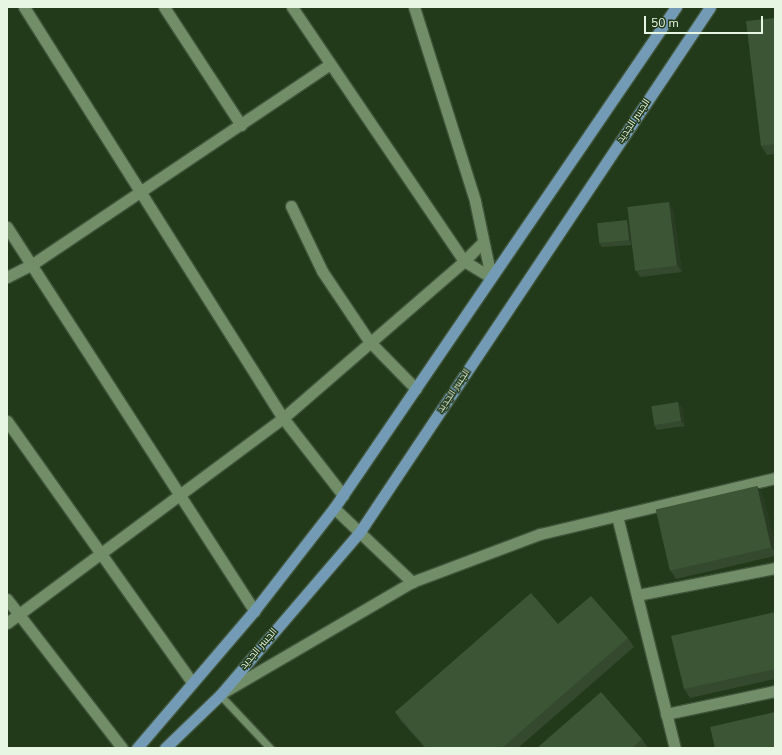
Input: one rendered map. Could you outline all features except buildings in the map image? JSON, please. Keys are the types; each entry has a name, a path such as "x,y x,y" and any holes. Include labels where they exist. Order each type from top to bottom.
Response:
{"main road":[{"path":"137,748 254,611 334,508 676,7"},
{"name":"الجسر الجديد","path":"165,748 220,695 359,533 710,7"}],"street":[{"path":"24,7 283,418 343,495"},
{"path":"164,7 241,125"},
{"path":"292,7 329,65 464,261 491,277"},
{"path":"414,7 475,201 491,277"},
{"path":"7,278 31,265 329,65"},
{"path":"291,206 322,271 369,341 416,389"},
{"path":"7,227 254,611"},
{"path":"7,623 283,418 369,341 464,261 483,242"},
{"path":"7,421 192,682"},
{"path":"220,695 412,582 540,534 775,478"},
{"path":"334,508 412,582"},
{"path":"617,516 675,748"},
{"path":"637,595 775,568"},
{"path":"7,599 122,748"},
{"path":"666,714 775,691"}],"lane":[{"path":"220,695 270,748"}]}
